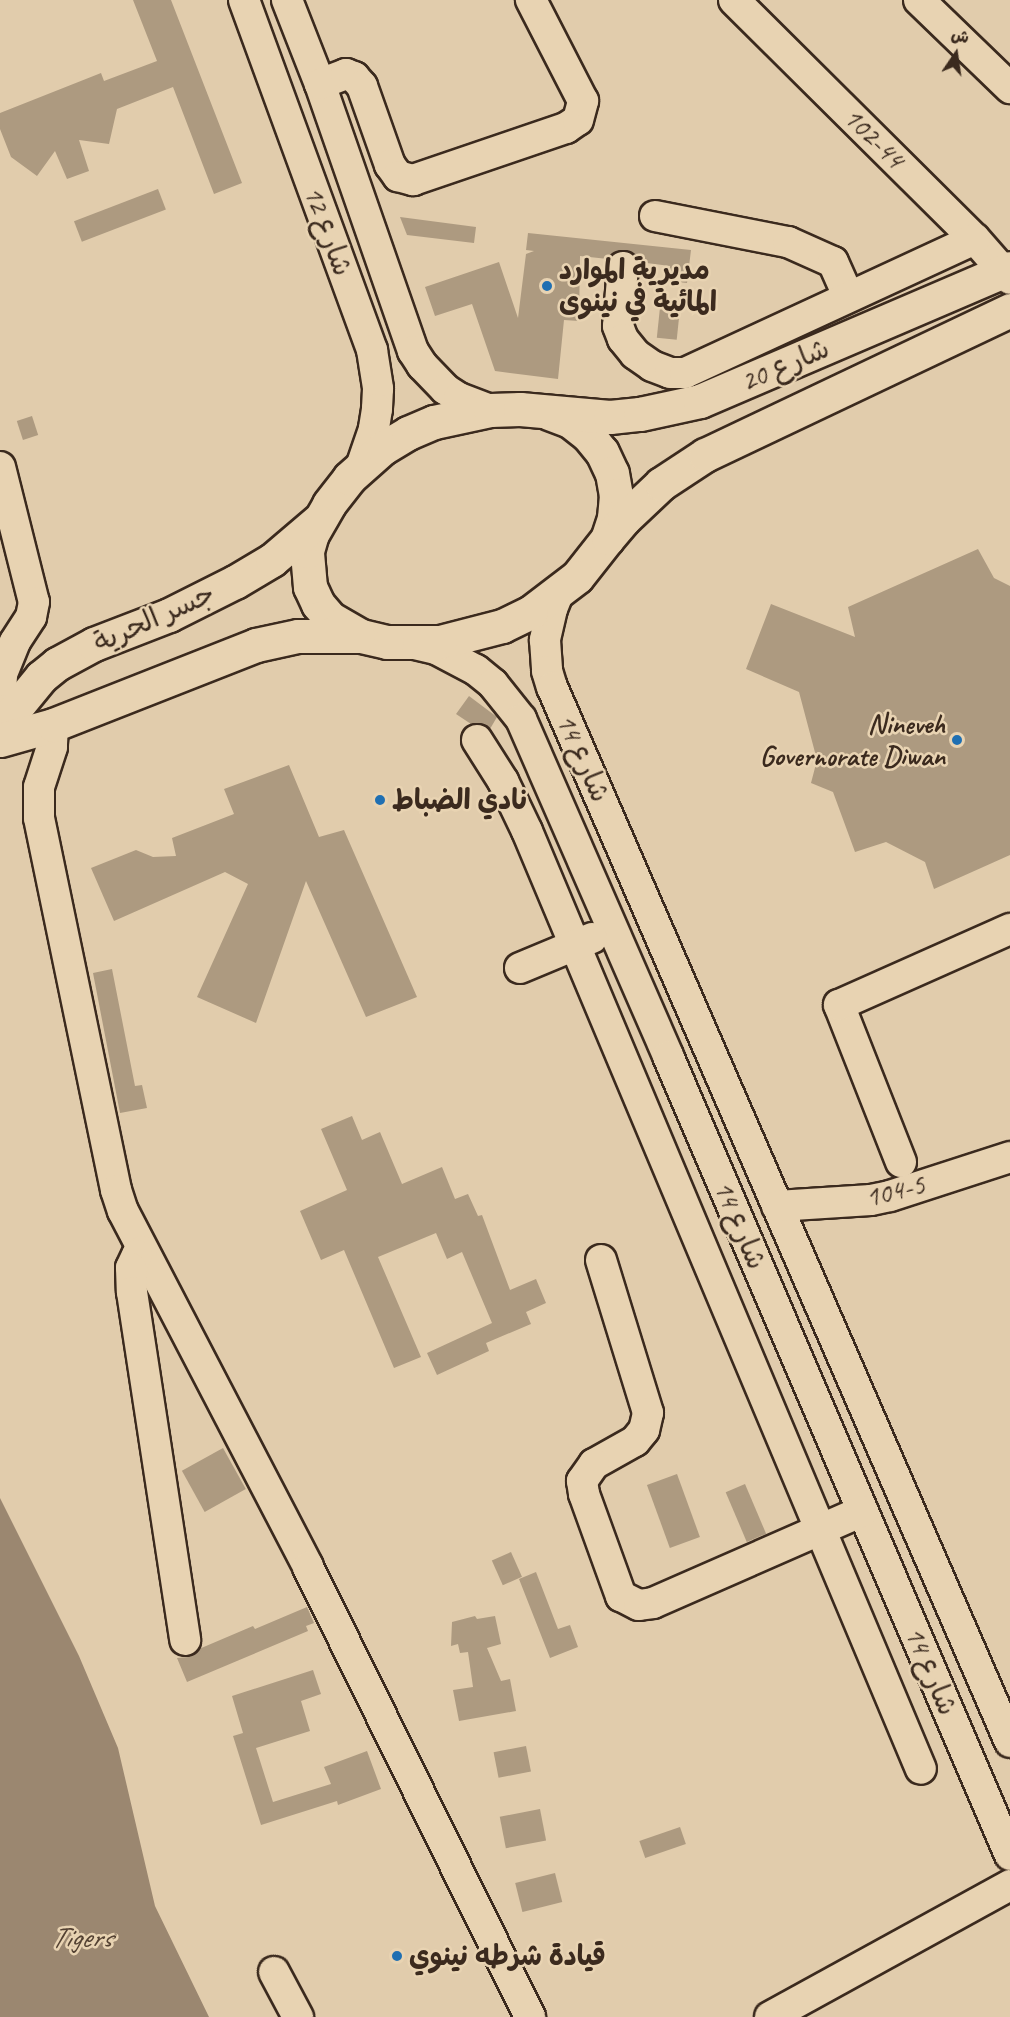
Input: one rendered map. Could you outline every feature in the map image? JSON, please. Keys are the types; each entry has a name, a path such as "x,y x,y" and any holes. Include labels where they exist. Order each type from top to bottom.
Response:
{"main road":[{"name":"شارع 20","path":"549,413 610,417 640,414 700,401 1008,272"},
{"name":"شارع 20","path":"607,539 655,489 705,455 1010,310"},
{"path":"520,409 549,413 570,421 588,435 602,452 612,473 616,495 615,518 607,539 594,558 558,594 531,612 502,626 461,638 414,644 387,642 361,636 330,618 318,604 310,587 307,551 312,534 339,491 361,466 383,448 425,426 462,414 490,410 520,409"},
{"name":"جسر الحرية","path":"6,738 14,710 41,677 57,664 94,644 169,615 235,582 272,560 321,518"},
{"name":"جسر الحرية","path":"6,738 53,725 256,645 298,636 361,636"}],"street":[{"name":"شارع 12","path":"244,0 372,350 377,380 377,409 374,429 361,466"},
{"name":"شارع 12","path":"287,0 320,84 413,351 422,365 445,389 467,402 490,410"},
{"path":"320,84 346,75 354,77 362,86 390,165 398,176 413,180 566,128 578,120 583,101 531,0"},
{"name":"102-44","path":"734,0 1008,272"},
{"path":"919,0 1010,88"},
{"path":"655,216 788,242 833,262 848,296"},
{"path":"623,267 618,326 622,339 635,354 652,366 670,373 685,372 975,239"},
{"path":"1,472 34,602 31,616 15,642 2,675 0,710 6,738"},
{"name":"شارع 14","path":"558,594 545,640 547,671 552,687 1010,1742"},
{"name":"شارع 14","path":"414,644 456,658 493,684 520,720 668,1056 1010,1855"},
{"path":"53,725 52,747 39,787 39,818 116,1190 142,1251 167,1293 314,1578 530,2017"},
{"path":"477,740 503,781 527,831 921,1769"},
{"path":"503,781 540,761"},
{"path":"520,968 612,929"},
{"path":"901,1162 839,1005 1010,929"},
{"path":"630,1074 668,1056"},
{"name":"104-5","path":"777,1206 861,1201 890,1196 1010,1157"},
{"path":"142,1251 137,1255 131,1268 132,1292 185,1640"},
{"path":"601,1260 648,1413 644,1430 635,1441 594,1464 582,1481 584,1494 621,1596 639,1605 653,1603 863,1511"},
{"path":"770,2017 1010,1885"},
{"path":"274,1971 298,2017"}],"water":[{"name":"Tigers","path":"0,1498 79,1656 118,1748 155,1906 209,2017 0,2017"}],"building":[{"path":"133,0 171,0 242,183 214,194 173,87 117,109 109,144 79,140 89,171 67,179 55,151 37,176 11,157 0,129 0,113 101,73 104,81 157,61"},
{"path":"158,189 166,210 82,242 74,221"},
{"path":"400,217 476,227 474,243 407,235"},
{"path":"528,233 691,250 687,283 669,281 670,266 639,262 633,253 625,250 615,252 608,259 580,256 579,321 564,320 558,379 495,371 472,304 435,316 425,287 499,262 518,318 526,254 534,251 526,250"},
{"path":"661,298 681,300 677,340 657,338"},
{"path":"32,416 38,435 23,440 17,421"},
{"path":"978,549 994,578 1010,586 1010,855 934,889 925,862 886,842 855,852 833,792 811,783 817,760 799,692 746,669 771,604 855,637 848,607"},
{"path":"469,696 497,717 490,729 484,725 471,724 456,714"},
{"path":"289,765 319,837 344,830 417,997 366,1017 306,881 256,1023 197,997 248,884 225,872 114,921 91,868 136,850 153,857 176,856 172,838 234,814 224,789"},
{"path":"112,969 135,1086 142,1085 147,1108 120,1113 93,973"},
{"path":"352,1116 362,1140 380,1132 402,1184 442,1167 455,1199 468,1194 478,1216 482,1215 510,1290 536,1279 546,1303 526,1312 531,1324 486,1343 489,1351 437,1375 427,1353 492,1323 462,1252 447,1259 436,1233 378,1257 421,1357 394,1368 344,1250 321,1260 300,1211 347,1190 321,1129"},
{"path":"223,1448 246,1489 205,1512 182,1471"},
{"path":"677,1474 700,1537 670,1548 647,1485"},
{"path":"745,1484 766,1534 747,1542 726,1492"},
{"path":"511,1552 522,1577 503,1585 492,1561"},
{"path":"536,1572 558,1629 570,1625 578,1647 550,1658 519,1579"},
{"path":"307,1607 314,1623 306,1626 308,1631 187,1682 177,1658 188,1657 199,1649 253,1626 255,1629"},
{"path":"475,1616 477,1619 495,1616 501,1644 487,1648 501,1681 510,1679 516,1711 459,1721 453,1690 473,1687 468,1652 460,1653 458,1644 451,1646 452,1622"},
{"path":"313,1670 321,1694 301,1701 310,1731 256,1748 273,1802 331,1784 324,1767 367,1751 381,1789 338,1805 337,1801 261,1825 233,1736 243,1733 232,1696"},
{"path":"526,1746 531,1772 499,1778 494,1752"},
{"path":"540,1809 546,1840 506,1848 500,1817"},
{"path":"680,1827 686,1844 645,1858 639,1841"},
{"path":"555,1873 562,1902 522,1912 515,1883"}],"place":[{"name":"مديرية الموارد المائية في نينوى","path":"547,286"},
{"name":"Nineveh Governorate Diwan","path":"957,740"},
{"name":"نادي الضباط","path":"380,800"},
{"name":"قيادة شرطه نينوي","path":"397,1956"}]}
